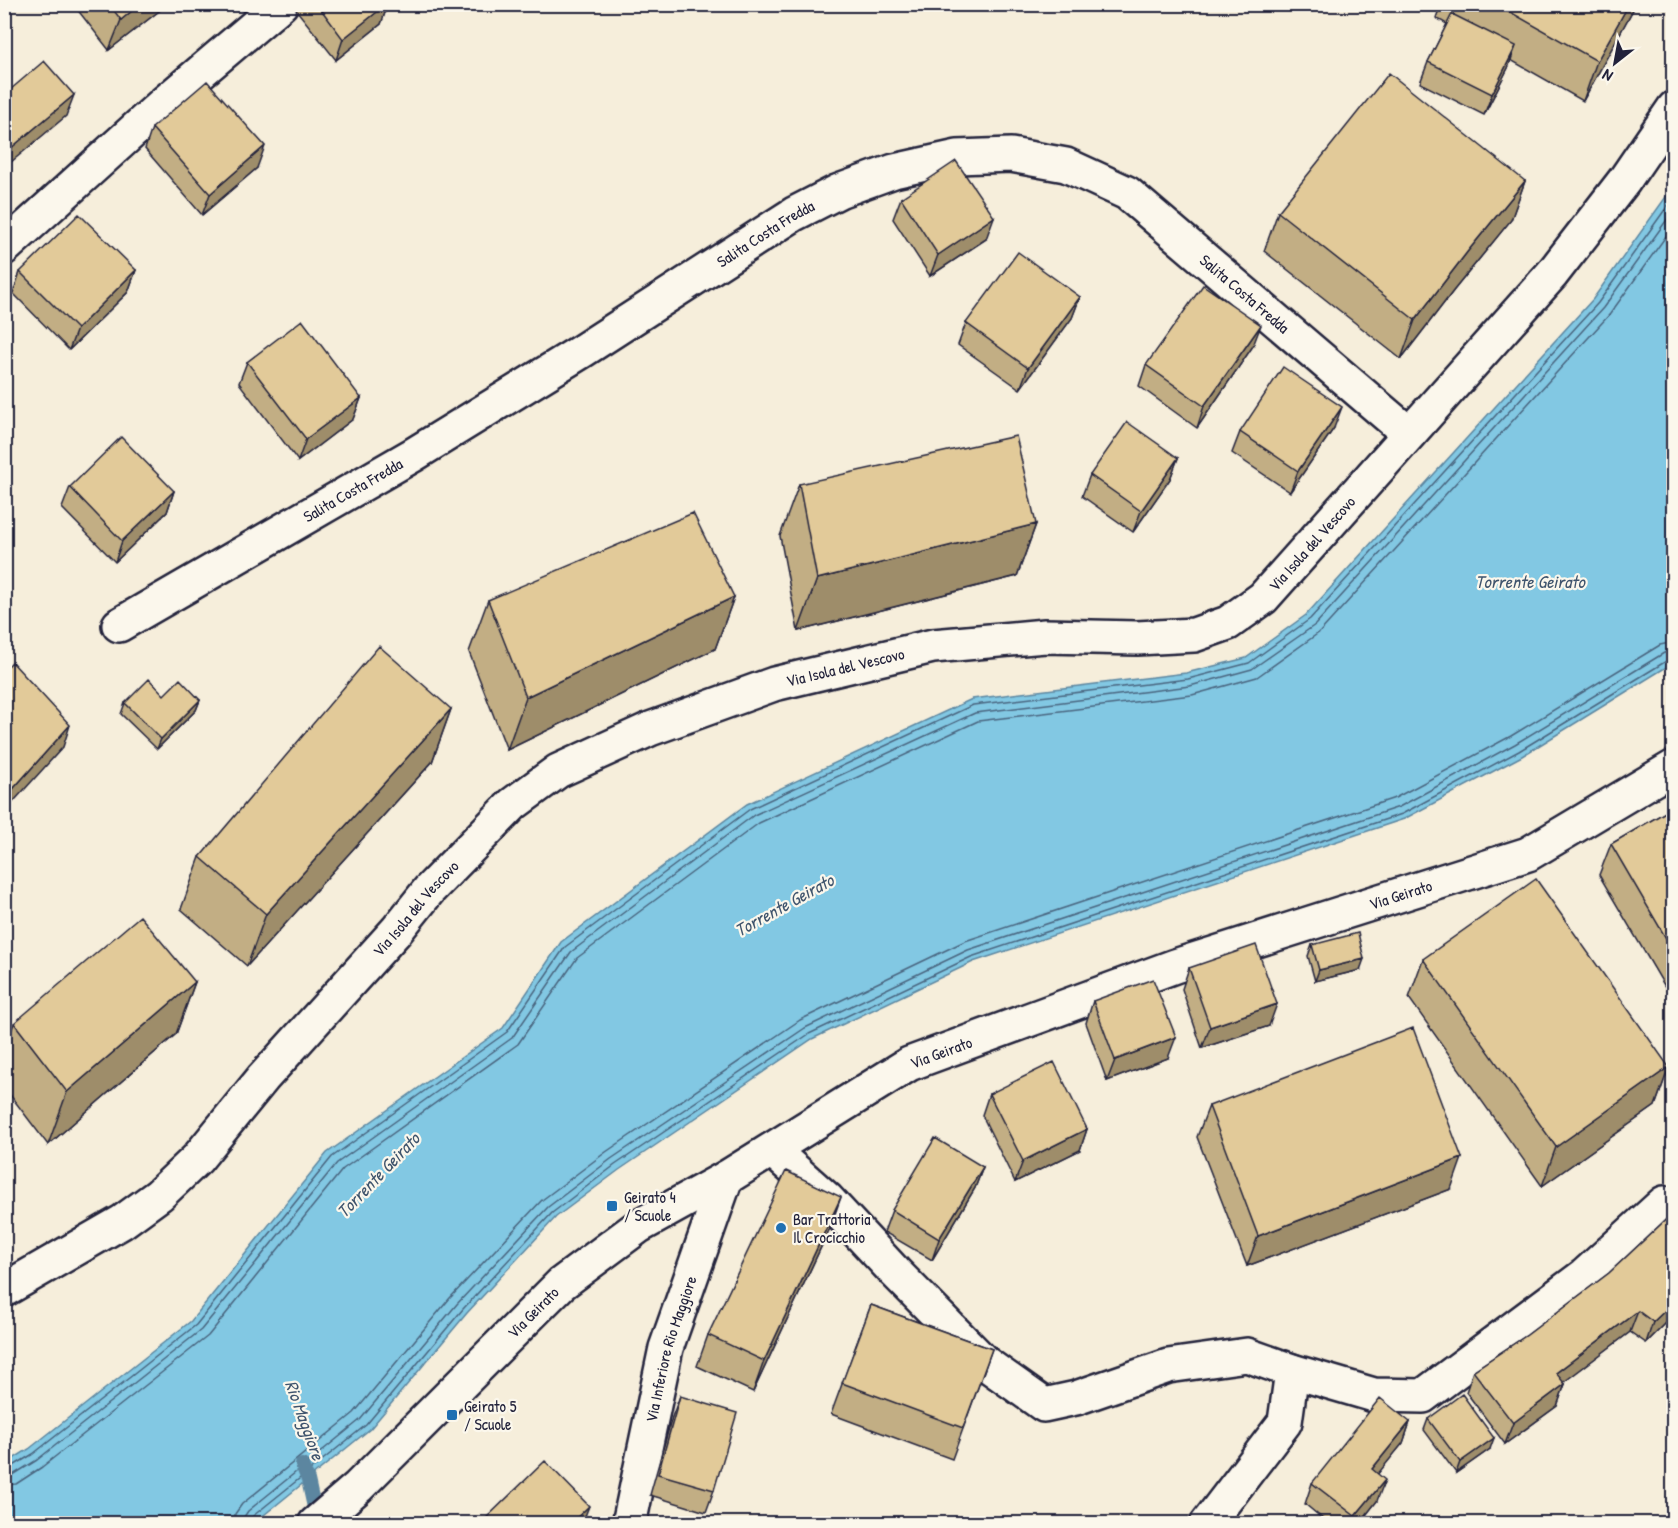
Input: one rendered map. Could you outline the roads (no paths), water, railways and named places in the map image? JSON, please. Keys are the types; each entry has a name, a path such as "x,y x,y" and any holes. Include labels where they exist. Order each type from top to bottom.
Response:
{"street":[{"path":"4,248 164,102 281,4"},
{"name":"Via Isola del Vescovo","path":"4,1290 122,1222 159,1195 197,1160 263,1078 397,930 429,890 513,804 558,771 650,729 774,684 933,646 1045,636 1137,638 1194,634 1228,623 1263,598 1552,274 1624,181 1674,108"},
{"name":"Salita Costa Fredda","path":"119,625 413,455 582,351 794,214 839,191 894,171 957,157 1011,155 1066,165 1127,193 1408,433"},
{"name":"Via Geirato","path":"315,1524 357,1488 561,1284 639,1226 726,1178 909,1064 1175,966 1528,854 1674,767"},
{"path":"772,1150 827,1198 895,1272 985,1363 1044,1405 1076,1398 1168,1366 1247,1355 1374,1395 1423,1396 1585,1275 1664,1203"},
{"name":"Via Inferiore Rio Maggiore","path":"629,1524 666,1348 726,1178"},
{"path":"1207,1524 1285,1422 1292,1371"}],"water":[{"name":"Torrente Geirato","path":"1673,187 1673,663 1522,756 1404,819 973,962 812,1039 619,1170 556,1217 467,1313 370,1429 254,1523 5,1523 5,1464 29,1449 191,1321 327,1153 503,1028 561,942 747,804 972,699 1186,673 1246,658 1306,615 1593,299"}],"waterway":[{"name":"Rio Maggiore","path":"302,1465 308,1480 317,1521"}],"place":[{"name":"Geirato 4 / Scuole","path":"612,1206"},
{"name":"Bar Trattoria Il Crocicchio","path":"781,1228"},
{"name":"Geirato 5 / Scuole","path":"452,1415"}]}
